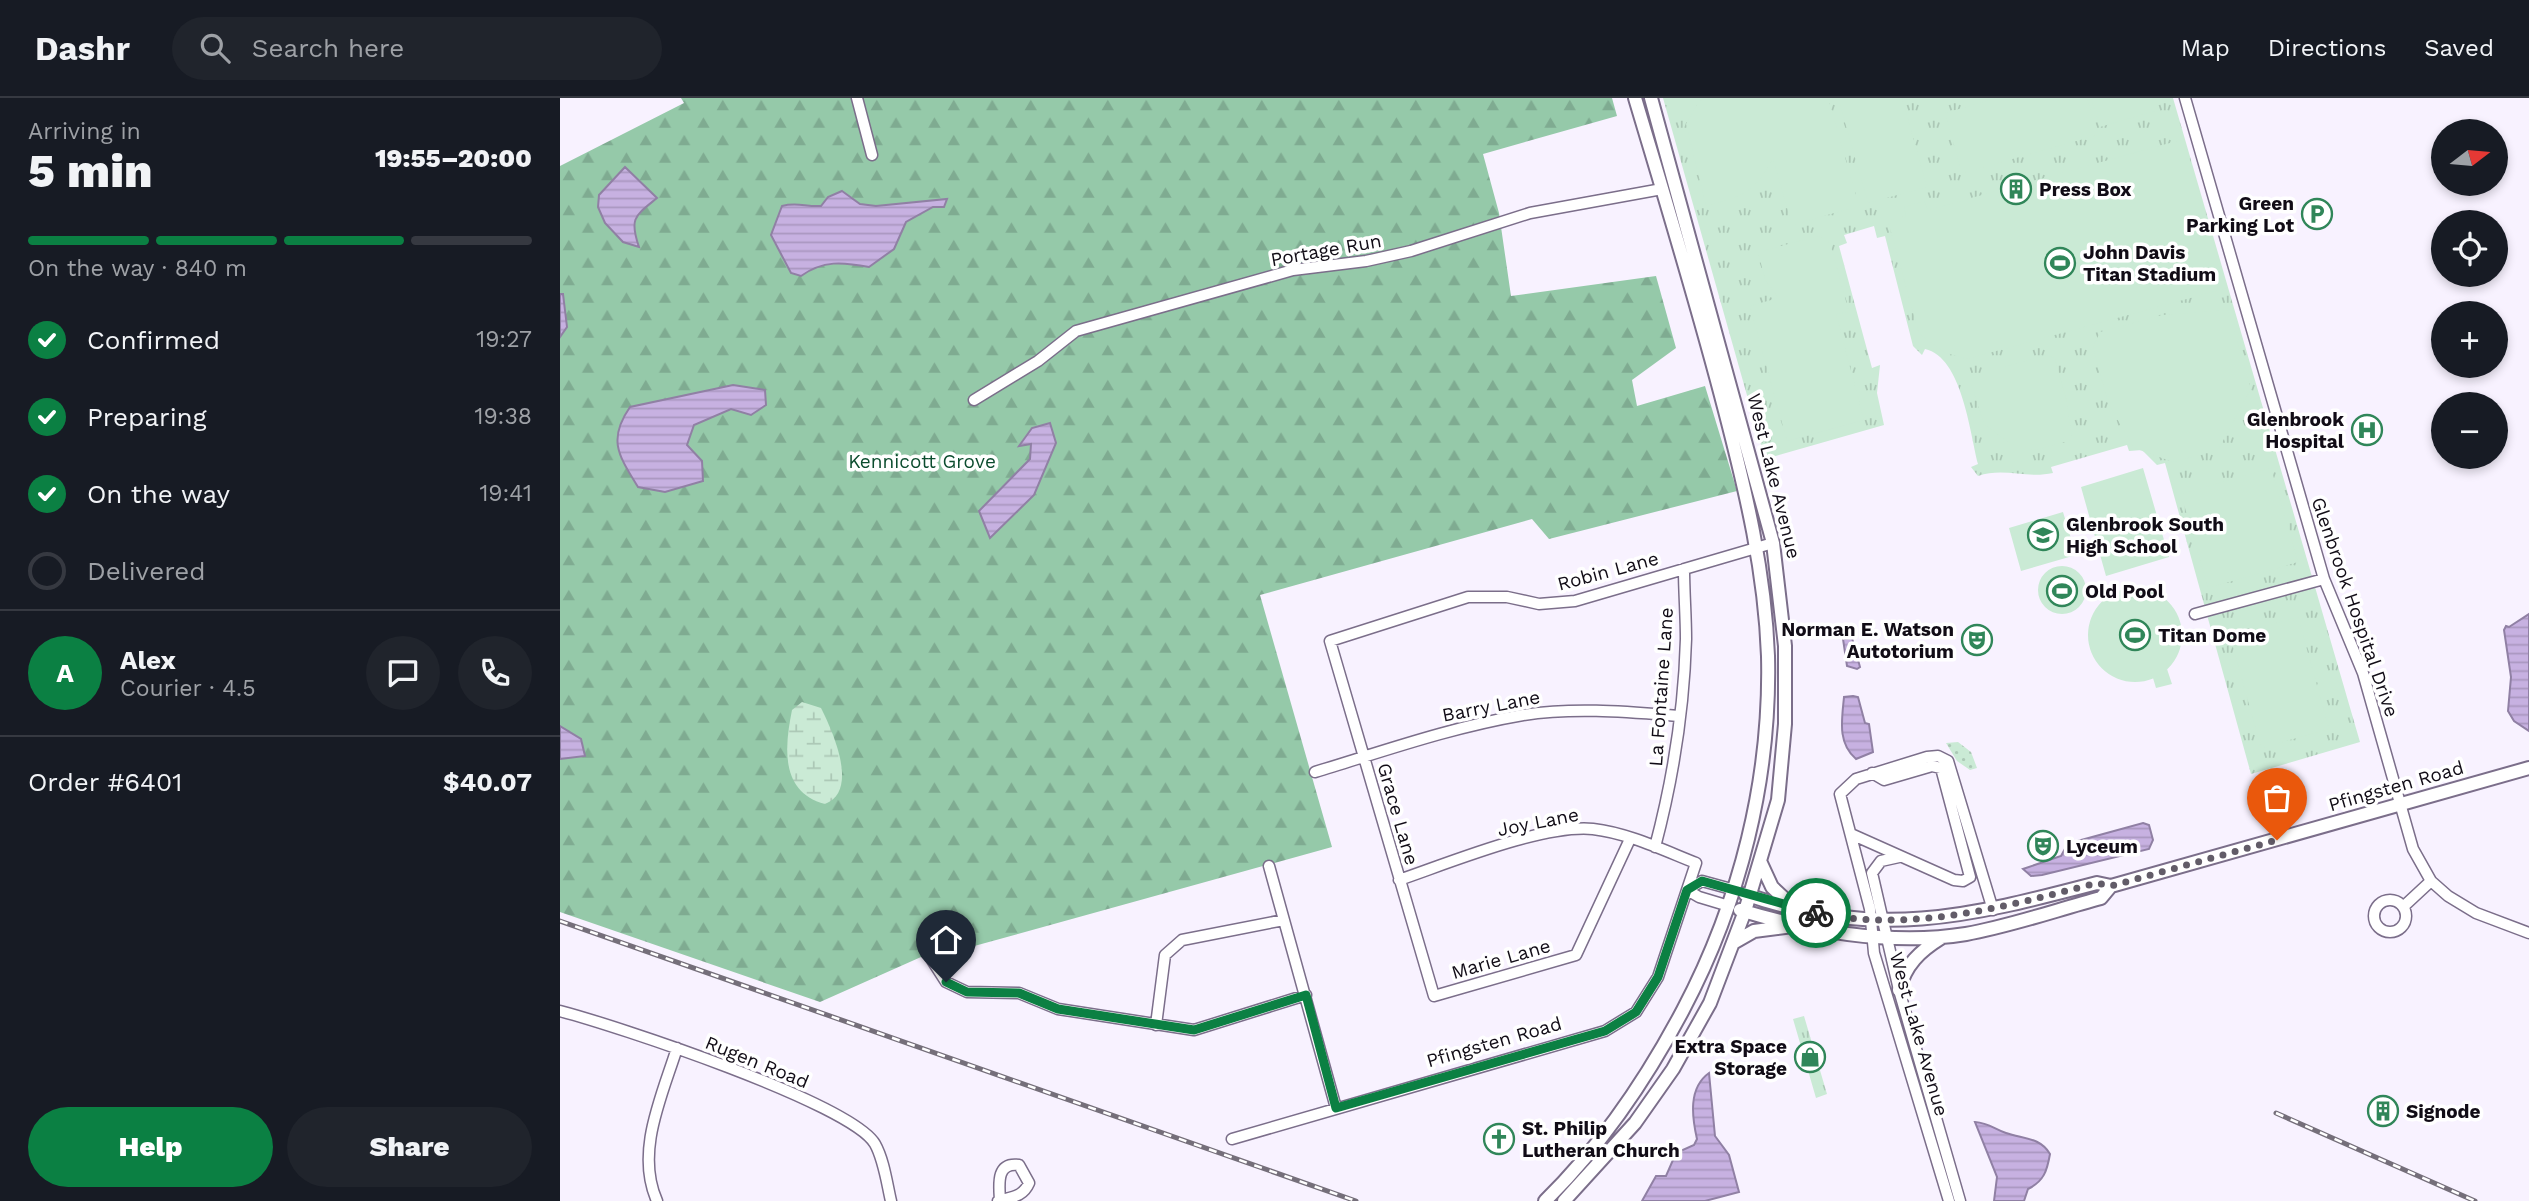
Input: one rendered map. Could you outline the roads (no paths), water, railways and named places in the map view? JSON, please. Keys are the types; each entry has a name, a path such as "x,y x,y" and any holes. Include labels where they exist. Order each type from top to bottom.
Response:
{"main road":[{"name":"West Lake Avenue","path":"1545,1201 1607,1131 1641,1083 1713,950 1735,890 1751,822 1767,700 1768,656 1757,547 1749,500 1713,363 1635,98"},
{"name":"West Lake Avenue","path":"1564,1201 1635,1123 1673,1069 1710,1003 1745,911 1778,800 1785,724 1785,646 1773,543 1651,98"},
{"name":"Pfingsten Road","path":"1735,890 1801,909 1877,920 1940,919 1993,910 2097,883 2111,886 2529,768"},
{"path":"1760,862 1779,897 1801,909"},
{"name":"Pfingsten Road","path":"1729,906 1801,926 1880,938 1945,936 1993,928 2101,898 2111,886"},
{"path":"1733,943 1754,930 1801,926"},
{"path":"1899,990 1905,971 1913,959 1945,936"}],"street":[{"path":"857,98 872,155"},
{"name":"Glenbrook Hospital Drive","path":"2185,98 2324,579 2362,673 2413,849 2431,881"},
{"name":"Portage Run","path":"974,400 1038,361 1076,331 1293,270 1387,257 1530,213 1662,188"},
{"name":"Robin Lane","path":"1330,641 1468,597 1507,597 1539,604 1575,601 1773,543"},
{"name":"La Fontaine Lane","path":"1655,847 1673,774 1686,639 1684,569"},
{"path":"2195,614 2324,579"},
{"name":"Grace Lane","path":"1330,641 1434,996"},
{"name":"Barry Lane","path":"1315,772 1445,732 1524,715 1573,710 1679,716"},
{"path":"1872,774 1927,757 1938,756 1948,761 1993,910"},
{"path":"1851,834 1959,882 1970,877 1941,768 1932,766 1884,780 1872,774"},
{"name":"West Lake Avenue","path":"1872,774 1851,781 1840,794 1959,1201"},
{"name":"Joy Lane","path":"1399,880 1515,841 1580,829 1616,834 1696,863 1687,890"},
{"name":"Marie Lane","path":"1434,996 1576,955 1630,839"},
{"path":"1877,920 1872,873 1881,861 1899,857"},
{"path":"1269,866 1336,1108"},
{"name":"Pfingsten Road","path":"1232,1139 1605,1031 1636,1012 1658,977 1687,890 1702,881 1735,890"},
{"path":"2403,907 2431,881 2476,913 2529,933"},
{"name":"Pfingsten Road","path":"1687,890 1699,897 1729,906"},
{"path":"1156,1025 1165,955 1182,940 1284,920"},
{"name":"West Lake Avenue","path":"1880,938 1874,953 1949,1201"},
{"path":"930,957 946,982 967,992 1019,993 1058,1009 1194,1030 1306,995"},
{"name":"Rugen Road","path":"560,1011 677,1048 843,1116 875,1143 891,1201"},
{"path":"657,1201 652,1190 648,1147 677,1048"}],"railway":[{"path":"560,921 1356,1201"},
{"path":"2276,1113 2475,1201"}],"place":[{"name":"Press Box","path":"2016,189"},
{"name":"Green Parking Lot","path":"2317,214"},
{"name":"John Davis Titan Stadium","path":"2060,263"},
{"name":"Glenbrook Hospital","path":"2367,430"},
{"name":"Glenbrook South High School","path":"2043,535"},
{"name":"Old Pool","path":"2062,591"},
{"name":"Titan Dome","path":"2135,635"},
{"name":"Norman E. Watson Autotorium","path":"1977,640"},
{"name":"Lyceum","path":"2043,846"},
{"name":"Extra Space Storage","path":"1810,1057"},
{"name":"Signode","path":"2383,1111"},
{"name":"St. Philip Lutheran Church","path":"1499,1139"}],"park label":[{"name":"Kennicott Grove","path":"922,461"}]}
